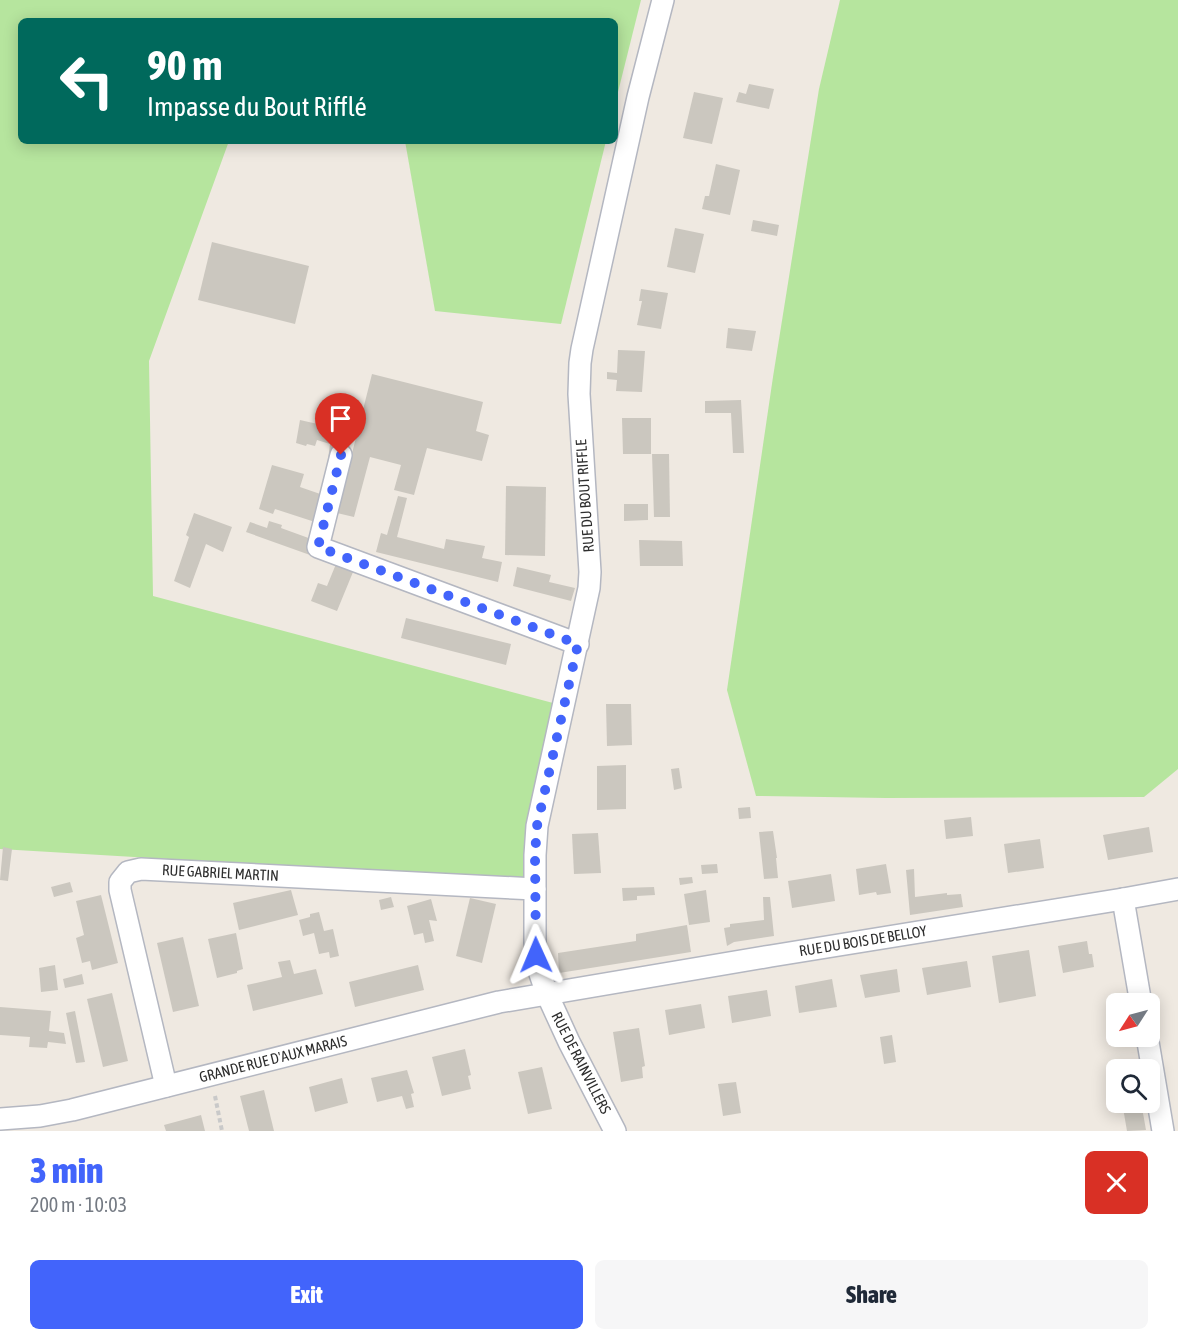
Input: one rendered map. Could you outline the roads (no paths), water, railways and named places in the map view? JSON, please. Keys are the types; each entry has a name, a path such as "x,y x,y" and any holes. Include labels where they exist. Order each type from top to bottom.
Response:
{"street":[{"name":"RUE DU BOUT RIFFLE","path":"547,994 536,955 537,826 578,644 590,572 579,363 638,97 663,0"},
{"path":"341,455 318,547 578,644"},
{"name":"RUE GABRIEL MARTIN","path":"166,1086 120,890 120,882 128,872 141,868 536,889"},
{"name":"RUE DU BOIS DE BELLOY","path":"547,994 1178,889"},
{"path":"1123,899 1139,993"},
{"name":"GRANDE RUE D'AUX MARAIS","path":"0,1119 40,1116 64,1111 499,1002 547,994"},
{"name":"RUE DE RAINVILLERS","path":"547,994 615,1131"},
{"path":"1149,1047 1163,1131"}]}
